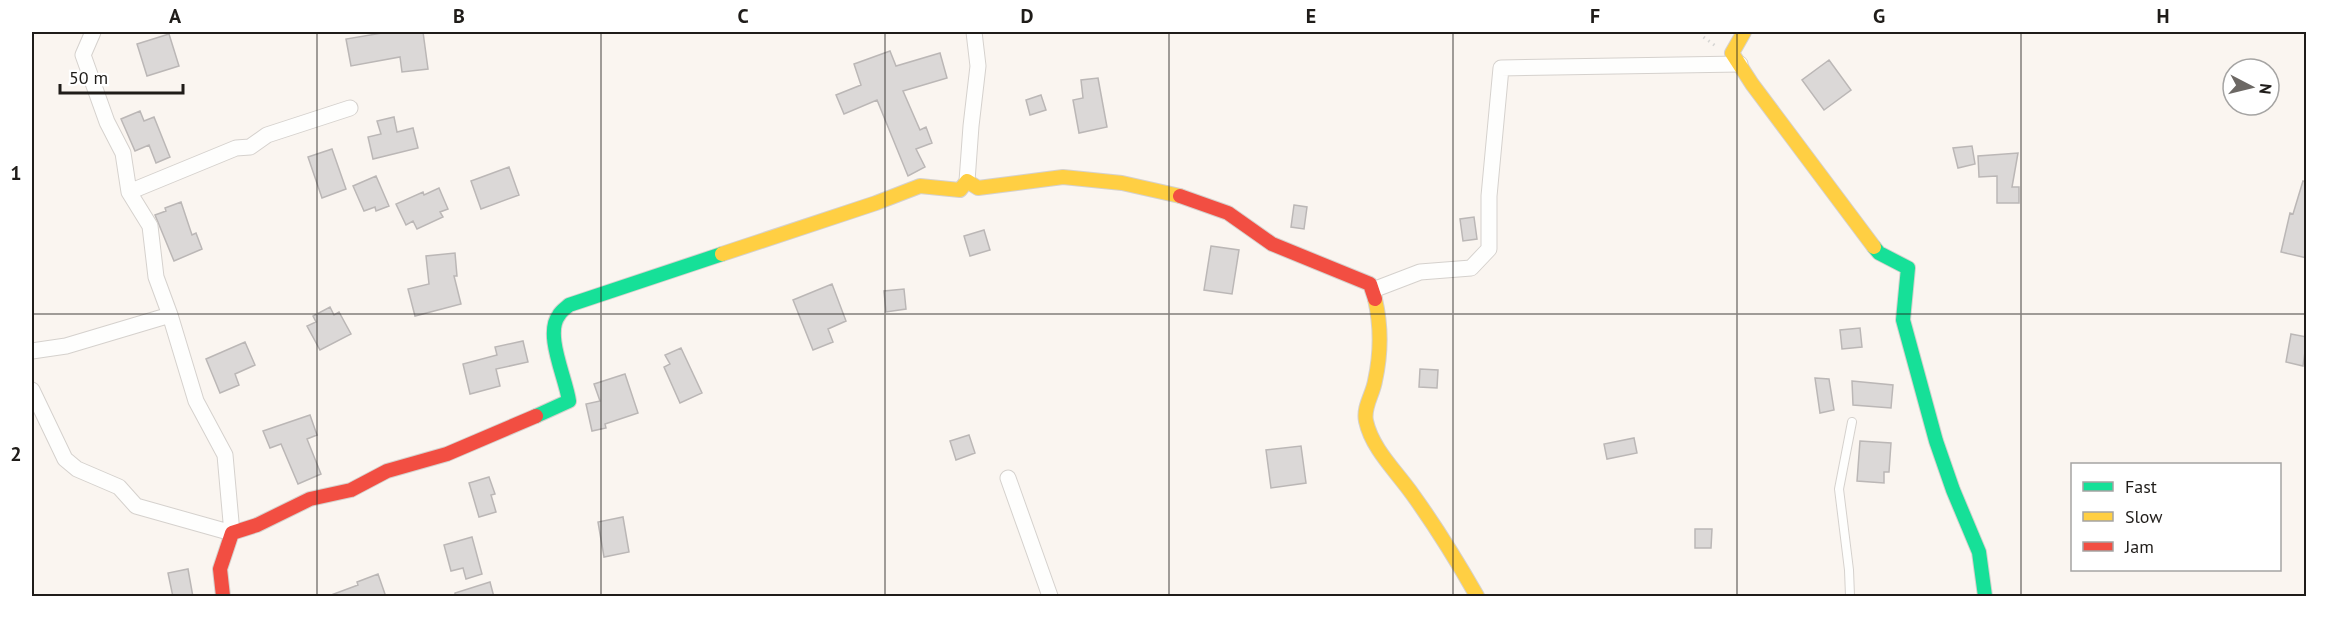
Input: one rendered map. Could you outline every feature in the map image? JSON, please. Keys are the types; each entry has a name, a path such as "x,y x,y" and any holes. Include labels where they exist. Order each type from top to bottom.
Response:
{"street":[{"path":"93,32 83,55 107,122 123,153 129,192 150,226 156,277 196,401 225,455 232,532 220,569 223,597"},
{"path":"32,390 65,459 77,469 119,487 136,506 232,532 257,525 310,499 351,490 387,471 447,454 569,401 554,341 557,316 569,305 920,186 960,190 967,181 978,66 974,32"},
{"path":"1744,32 1732,53 1879,253 1908,268 1903,320 1936,441 1953,490 1979,552 1985,597"},
{"path":"1373,290 1420,272 1471,268 1489,249 1489,196 1501,68 1740,64"},
{"path":"129,192 236,148 250,147 267,135 350,108"},
{"path":"967,181 978,188 1063,177 1122,183 1168,192 1228,213 1272,244 1370,284 1378,303 1380,320 1376,376 1365,413 1365,421 1379,446 1446,543 1477,597"},
{"path":"32,351 66,346 170,315"},
{"path":"1008,478 1050,597"}],"lane":[{"path":"1850,597 1839,489 1852,422"}],"building":[{"path":"388,32 423,32 428,69 402,72 400,57 351,66 346,39"},
{"path":"169,34 179,66 147,76 137,44"},
{"path":"890,51 896,66 940,53 947,78 903,91 920,130 926,127 932,143 916,149 925,167 908,176 877,100 844,114 836,95 861,85 854,64"},
{"path":"1829,60 1851,90 1824,110 1802,80"},
{"path":"1098,78 1107,127 1079,133 1073,100 1083,98 1081,80"},
{"path":"1041,95 1046,110 1030,115 1026,100"},
{"path":"140,111 144,121 154,117 170,157 156,163 149,145 135,151 121,119"},
{"path":"394,117 397,132 413,128 418,148 373,159 368,137 381,134 377,121"},
{"path":"1972,146 1975,164 1958,168 1953,148"},
{"path":"332,149 346,189 322,198 308,157"},
{"path":"2018,153 2012,187 2019,187 2019,203 1997,203 1997,176 1979,177 1978,156"},
{"path":"509,167 519,195 481,209 471,181"},
{"path":"376,176 389,206 376,211 375,207 364,211 353,186"},
{"path":"2303,181 2307,182 2307,258 2281,252 2290,213 2293,214"},
{"path":"439,188 448,209 440,212 443,217 417,229 413,221 406,225 396,204 423,192 424,195"},
{"path":"181,202 192,235 196,233 202,249 174,261 155,215"},
{"path":"1294,205 1307,207 1304,229 1291,227"},
{"path":"1474,217 1477,239 1463,241 1460,219"},
{"path":"984,230 990,250 970,256 964,236"},
{"path":"1211,246 1239,250 1232,294 1204,290"},
{"path":"455,253 457,276 454,276 461,304 415,316 408,289 429,284 426,256"},
{"path":"832,284 846,321 828,329 833,342 813,350 793,300"},
{"path":"904,289 906,309 886,312 884,291"},
{"path":"330,307 334,315 339,312 351,334 320,350 307,326 316,322 313,316"},
{"path":"1860,328 1862,347 1842,349 1840,330"},
{"path":"2291,334 2307,337 2303,366 2286,362"},
{"path":"523,341 528,362 496,369 500,386 470,394 463,364 497,355 495,347"},
{"path":"245,342 255,365 235,374 239,385 220,393 206,359"},
{"path":"681,348 702,393 680,403 664,367 670,364 665,355"},
{"path":"1420,369 1438,370 1437,388 1419,387"},
{"path":"625,374 638,413 605,424 606,428 592,431 586,404 600,401 594,384"},
{"path":"1815,378 1829,379 1834,410 1820,413"},
{"path":"1852,381 1893,385 1891,408 1853,405"},
{"path":"310,415 317,435 307,439 321,474 298,484 281,444 270,448 263,431"},
{"path":"969,435 975,453 956,460 950,441"},
{"path":"1634,438 1637,453 1607,459 1604,444"},
{"path":"1860,441 1891,443 1889,472 1884,472 1884,483 1857,481"},
{"path":"1301,446 1306,483 1271,488 1266,450"},
{"path":"489,477 495,494 491,495 496,512 479,517 469,483"},
{"path":"623,517 629,552 604,557 598,522"},
{"path":"1695,529 1712,529 1711,548 1695,548"},
{"path":"472,537 482,574 466,579 463,568 451,571 444,545"},
{"path":"188,569 193,597 173,597 168,573"},
{"path":"378,574 386,597 331,597 331,595 358,585 357,582"},
{"path":"490,582 494,597 455,597 455,593"}],"traffic: fast":[{"path":"1874,247 1879,253 1908,268 1903,320 1936,441 1953,490 1979,552 1985,596"},
{"path":"536,416 569,401 557,356 554,333 555,323 569,305 722,254"}],"traffic: slow":[{"path":"1744,32 1732,53 1752,84 1874,247"},
{"path":"722,254 920,186 960,190 967,181 978,188 1063,177 1122,183 1180,196"},
{"path":"1375,299 1379,350 1375,381 1365,416 1369,431 1379,451 1413,495 1477,596"}],"traffic: jam":[{"path":"1180,196 1228,213 1272,244 1370,284 1375,299"},
{"path":"223,596 220,569 232,533 257,525 310,499 351,490 387,471 447,454 536,416"}]}
